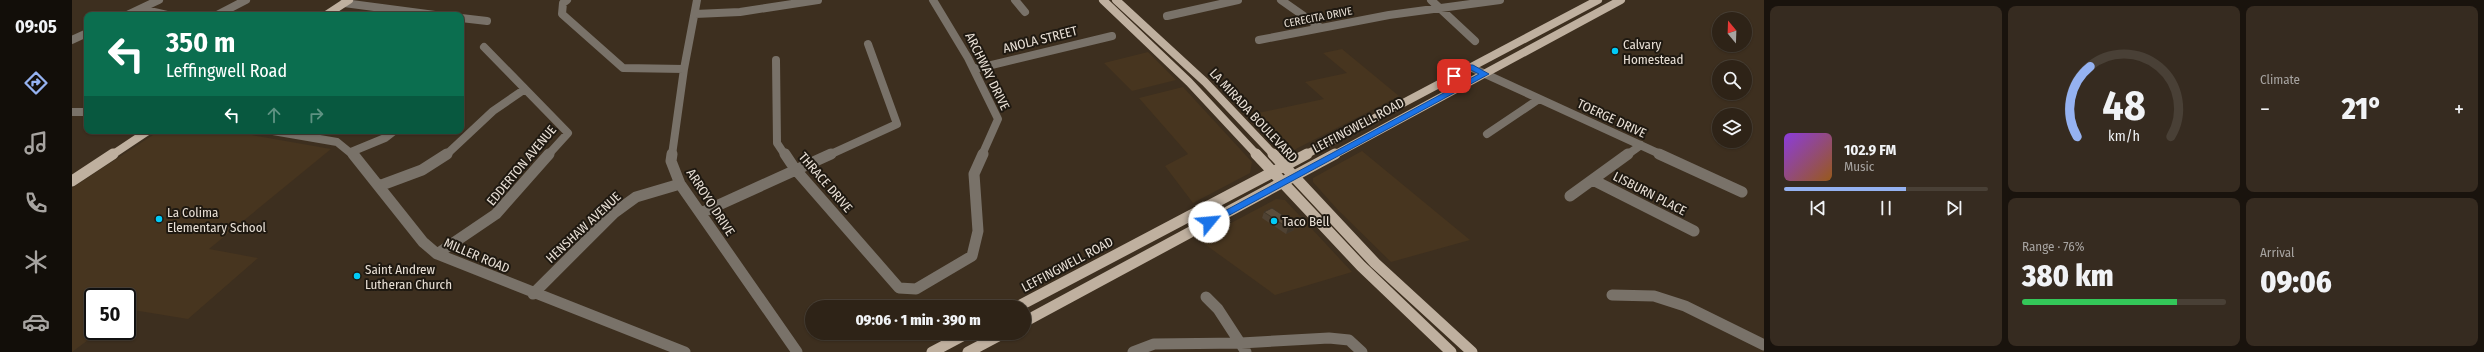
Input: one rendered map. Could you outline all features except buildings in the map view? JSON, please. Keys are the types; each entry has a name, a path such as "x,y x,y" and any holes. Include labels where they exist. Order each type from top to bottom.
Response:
{"main road":[{"name":"LA MIRADA BOULEVARD","path":"1103,0 1189,82 1361,266 1451,352"},
{"name":"LA MIRADA BOULEVARD","path":"1116,0 1205,82 1375,263 1472,352"},
{"name":"LEFFINGWELL ROAD","path":"1030,300 1598,0"},
{"name":"LEFFINGWELL ROAD","path":"1031,318 1621,0"},
{"path":"331,12 347,2"},
{"path":"72,181 143,134"},
{"path":"932,352 955,340"},
{"path":"968,352 991,340"}],"street":[{"path":"134,12 159,0"},
{"path":"223,12 246,0"},
{"path":"567,0 563,4 562,14 623,68 684,69"},
{"name":"ARROYO DRIVE","path":"697,0 684,69 671,161 680,184 797,352"},
{"path":"695,14 740,12 818,0"},
{"name":"ARCHWAY DRIVE","path":"916,289 972,256 978,231 974,174 998,119 975,69 948,20 933,0"},
{"path":"1015,0 1025,12"},
{"path":"1167,16 1238,0"},
{"path":"1281,0 1322,28"},
{"path":"1432,0 1475,41"},
{"name":"CERECITA DRIVE","path":"1259,40 1389,15 1500,0"},
{"path":"347,2 415,12"},
{"path":"140,9 154,12"},
{"path":"464,18 487,21"},
{"path":"72,40 84,34"},
{"name":"ANOLA STREET","path":"975,69 1112,36"},
{"path":"700,213 897,124 868,44"},
{"name":"EDDERTON AVENUE","path":"437,254 496,214 568,133 484,47"},
{"name":"THRACE DRIVE","path":"776,60 777,143 794,170 899,288 916,289"},
{"name":"TOERGE DRIVE","path":"1470,67 1742,192"},
{"path":"379,186 425,168 445,156 506,98 525,89"},
{"path":"1487,134 1539,99"},
{"path":"72,112 84,112"},
{"name":"MILLER ROAD","path":"290,134 337,142 351,152 423,242 437,254 533,294 685,352"},
{"path":"351,152 385,138 390,134"},
{"path":"1570,196 1641,145"},
{"name":"LISBURN PLACE","path":"1593,180 1694,231"},
{"name":"HENSHAW AVENUE","path":"533,294 614,213 636,197 680,184"},
{"path":"1612,295 1654,296 1685,306 1764,345"},
{"path":"1206,297 1218,309 1243,348"},
{"path":"1133,352 1154,344 1243,348 1329,338 1349,340 1362,352"}],"shaded area":[{"path":"1342,49 1399,96 1292,151 1280,148 1249,115 1324,99 1305,82 1347,73 1323,53"},
{"path":"1148,52 1176,80 1132,91 1104,63"},
{"path":"1183,87 1252,162 1250,173 1193,203 1165,166 1188,154 1139,98"},
{"name":"La Colima Elementary School","path":"154,134 246,134 331,149 209,249 258,258 188,319 136,310 136,288 84,288 84,340 88,340 72,352 72,188"},
{"path":"1362,151 1470,240 1391,262 1337,209 1313,182 1313,178"},
{"path":"1276,199 1285,200 1352,272 1275,295 1199,240"}],"place":[{"name":"Calvary Homestead","path":"1615,51"},
{"name":"La Colima Elementary School","path":"159,219"},
{"name":"Taco Bell","path":"1274,221"},
{"name":"Saint Andrew Lutheran Church","path":"357,276"}],"route":[{"path":"1209,222 1485,74 1470,67 1454,76"}]}
